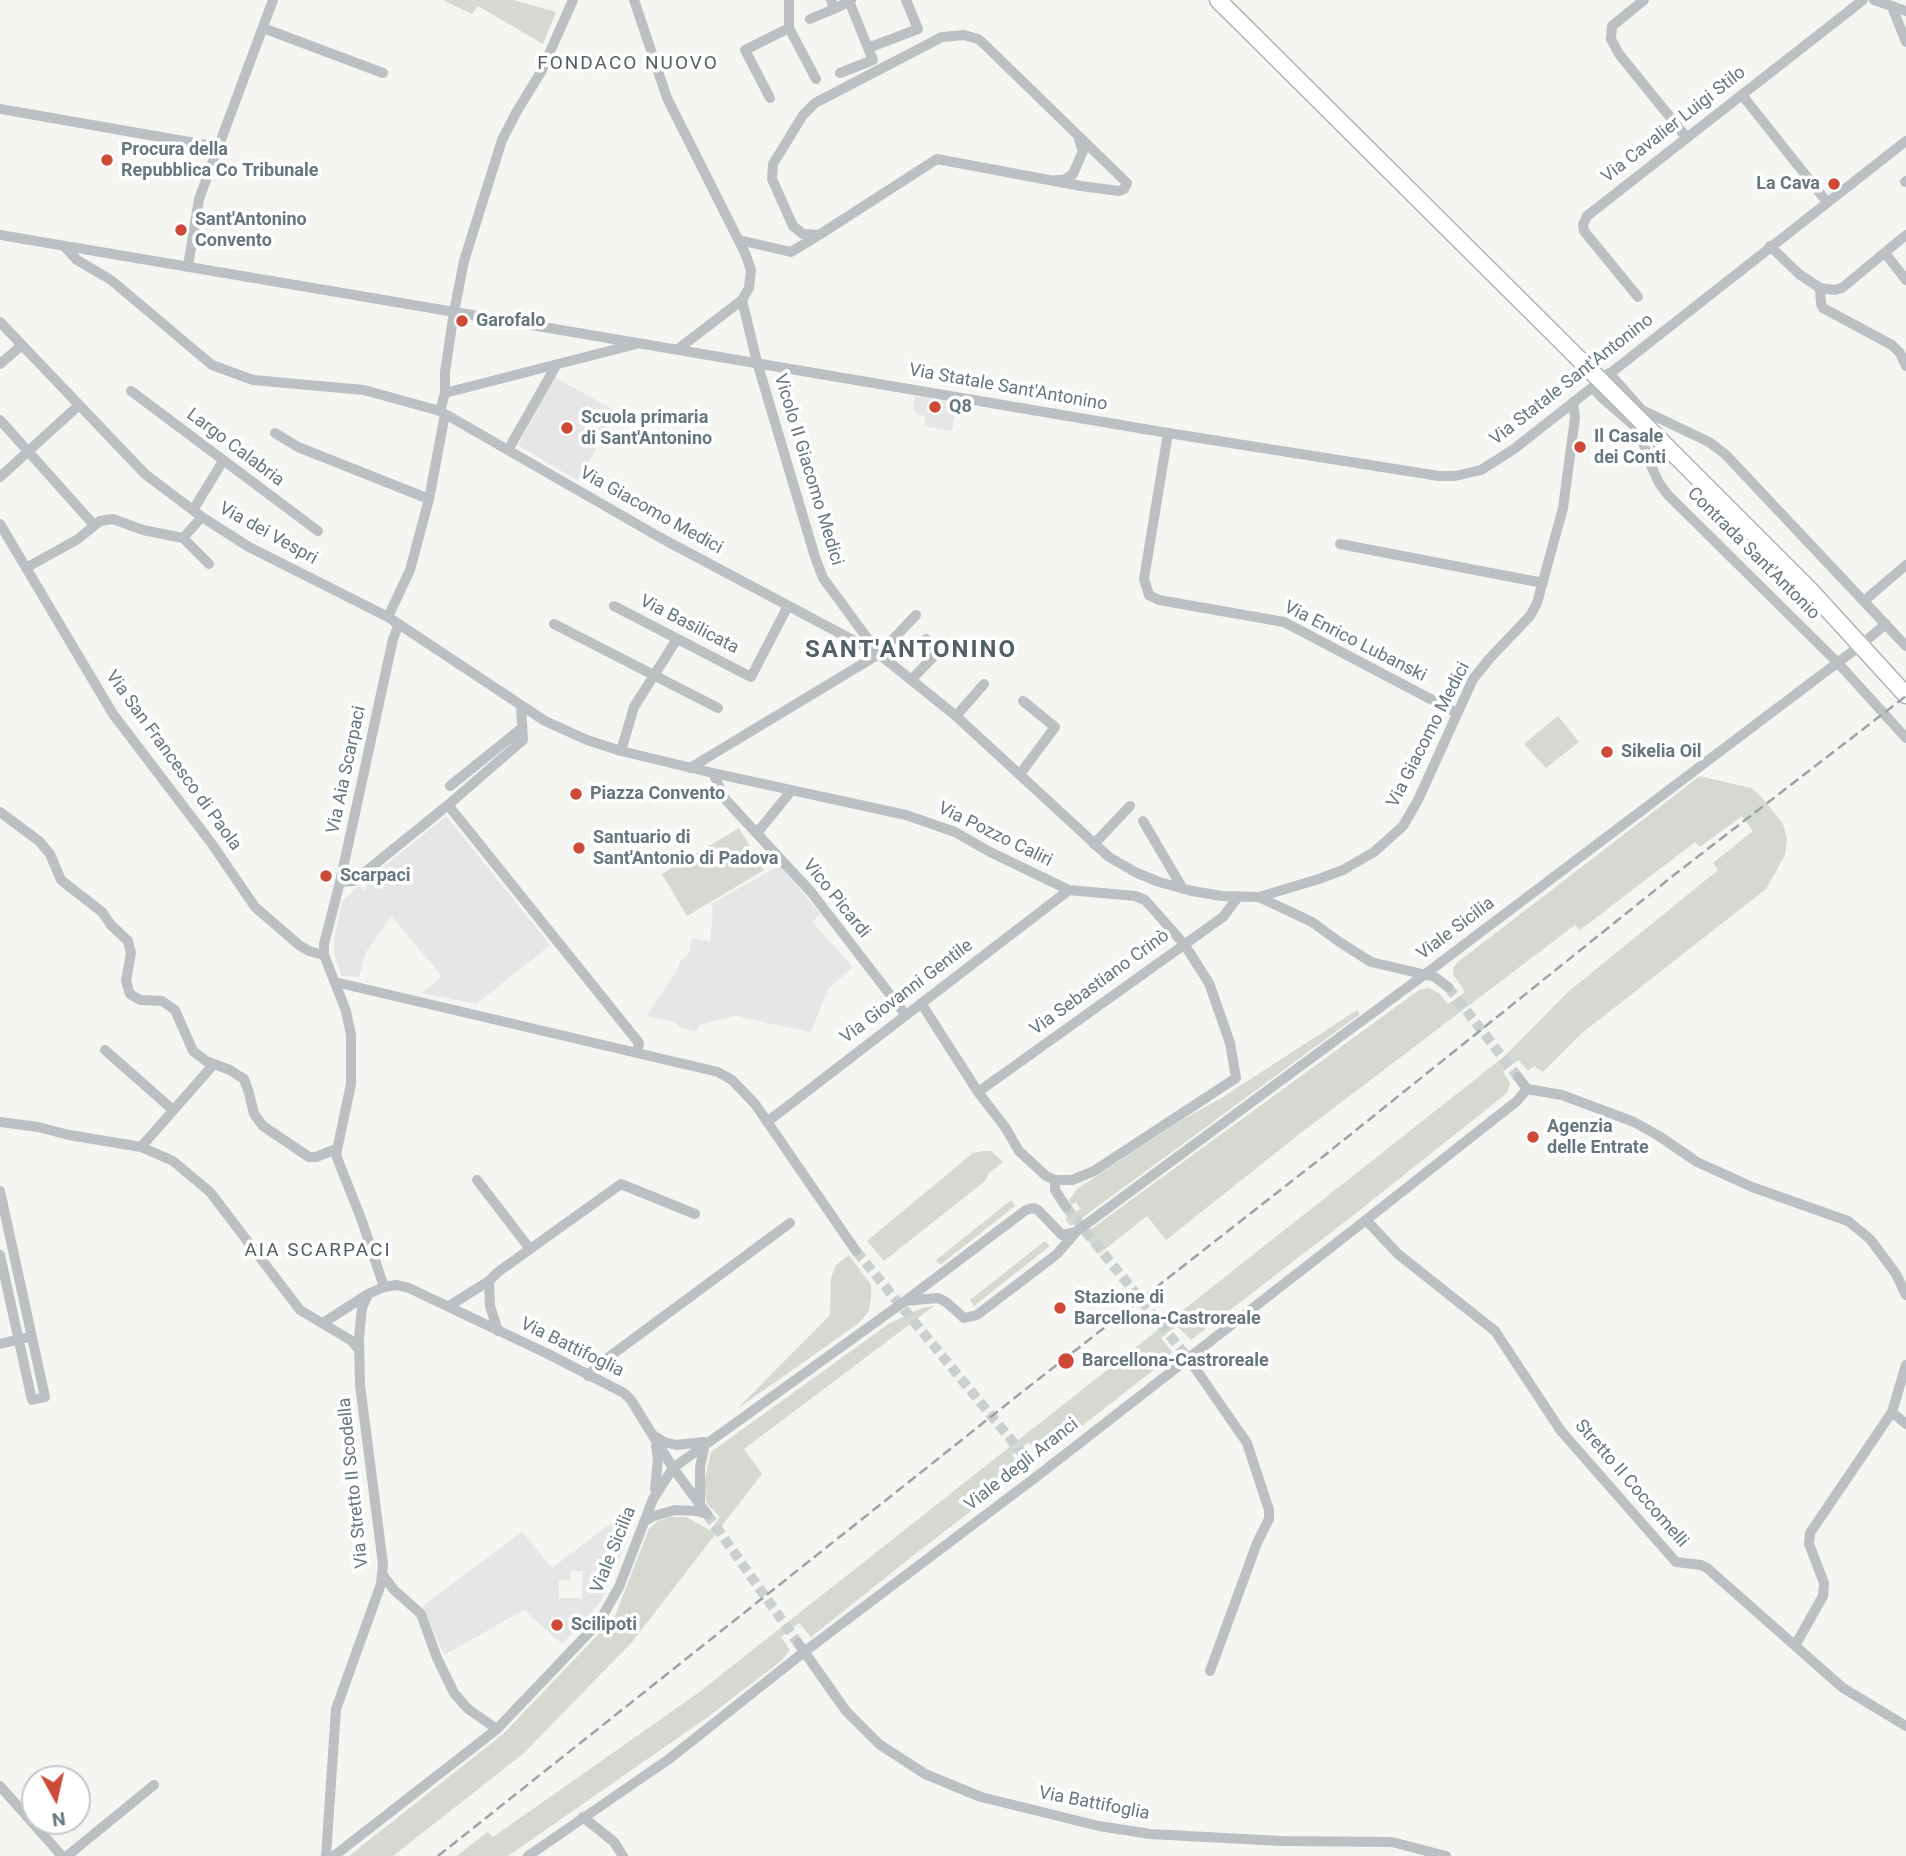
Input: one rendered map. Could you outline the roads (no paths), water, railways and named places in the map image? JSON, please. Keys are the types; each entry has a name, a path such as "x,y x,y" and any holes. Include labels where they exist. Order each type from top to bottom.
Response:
{"highway":[{"path":"1218,0 1651,429 1810,590 1906,695"}],"street":[{"path":"188,266 199,199 273,0"},
{"path":"388,617 410,570 429,499 443,413 445,372 464,261 502,140 541,72 573,0"},
{"path":"634,0 673,112 739,240 751,270 749,288 742,300 678,349"},
{"path":"789,0 789,28 816,79"},
{"path":"810,19 833,4 850,0 873,60 841,73"},
{"path":"868,48 918,29 906,0"},
{"path":"1644,0 1612,26 1611,39 1619,54 1687,138"},
{"name":"Via Cavalier Luigi Stilo","path":"1638,297 1587,236 1584,220 1863,0"},
{"path":"1874,0 1906,10"},
{"path":"1892,7 1906,42"},
{"path":"263,28 383,73"},
{"path":"770,98 746,50 789,28"},
{"path":"739,240 775,249 791,252 937,159 1081,186 1119,191 1127,186 1125,180 978,39 964,35 942,37 815,103 803,115 773,164 772,179 793,226 795,241 789,247 775,249"},
{"path":"1742,95 1827,202"},
{"path":"0,109 218,147"},
{"path":"1051,180 1064,180 1073,174 1081,156 1082,145 1077,136"},
{"name":"Via Statale Sant'Antonino","path":"0,235 1168,433 1439,476 1455,476 1489,466 1906,141"},
{"path":"1081,156 1087,154 1102,158"},
{"path":"1073,174 1075,181 1081,186"},
{"path":"793,226 803,234 819,235"},
{"path":"1770,246 1799,274 1828,291 1842,288 1906,235"},
{"name":"Via Giacomo Medici","path":"65,247 77,260 111,280 212,365 253,380 364,390 443,413 661,538 879,654 956,716 1094,845 1123,865 1155,881 1207,894 1259,897 1343,870 1384,845 1409,817 1474,680 1483,666 1530,617 1537,603 1563,508 1576,400"},
{"path":"1885,253 1906,280"},
{"path":"1820,288 1823,308 1892,345 1900,353 1906,366"},
{"name":"Vicolo II Giacomo Medici","path":"742,300 757,362 823,578 879,654"},
{"name":"Via dei Vespri","path":"0,322 145,474 198,514 249,547 388,617 521,707"},
{"path":"445,393 640,342"},
{"path":"0,364 22,345"},
{"path":"508,450 557,364"},
{"name":"Contrada Sant'Antonio","path":"1609,373 1642,410 1651,429 1649,461 1668,495 1838,663 1906,738"},
{"name":"Contrada Sant'Antonio","path":"1597,383 1596,391 1605,401 1635,425 1709,442 1725,454 1906,646"},
{"name":"Largo Calabria","path":"131,391 318,531"},
{"path":"1576,400 1605,401"},
{"path":"0,477 79,405"},
{"path":"0,421 94,525"},
{"path":"275,433 298,447 429,499"},
{"name":"Via Enrico Lubanski","path":"1168,433 1144,579 1149,595 1159,600 1284,622 1457,713"},
{"path":"183,538 198,514 223,461"},
{"path":"26,568 78,538 100,521 113,519 143,530 183,538 209,564"},
{"name":"Via San Francesco di Paola","path":"0,524 113,714 212,844 255,906 299,945 324,955"},
{"path":"1340,544 1543,583"},
{"path":"1864,601 1906,565"},
{"name":"Via Basilicata","path":"614,607 751,677 788,607"},
{"path":"521,707 561,729 621,751 690,768 879,654 916,615"},
{"name":"Via Aia Scarpaci","path":"324,955 326,931 340,881 393,639 399,624"},
{"path":"554,624 718,708"},
{"path":"1869,638 1886,624"},
{"path":"621,751 634,707 677,639"},
{"path":"911,680 938,652 926,639"},
{"name":"Viale Sicilia","path":"905,1301 938,1298 946,1302 959,1316 973,1318 1060,1250 1077,1231 1424,975 1853,651"},
{"path":"956,716 984,684"},
{"path":"1020,774 1055,727 1023,701"},
{"path":"340,881 354,881 523,740 521,707"},
{"path":"450,786 522,728"},
{"name":"Via Pozzo Caliri","path":"690,768 921,819 956,832 990,852 1069,890 1139,897 1145,900"},
{"name":"Vico Picardi","path":"713,773 725,799 811,892 905,1014"},
{"path":"757,833 790,791"},
{"path":"448,805 639,1043 637,1053"},
{"path":"1094,845 1130,806"},
{"path":"0,812 39,841 50,854 61,880 103,912 111,925 128,941 131,953 126,981 130,994 139,1000 167,1003 175,1010 193,1051 244,1079 257,1120 303,1155 316,1157 336,1149"},
{"path":"1143,821 1183,889"},
{"path":"921,1003 1019,1151 1055,1180 1072,1180 1094,1171 1236,1078 1230,1043 1214,994 1184,944 1145,900 1155,881"},
{"name":"Via Giovanni Gentile","path":"767,1122 1069,890"},
{"name":"Via Sebastiano Crinò","path":"978,1092 1223,917 1238,897"},
{"path":"1259,897 1312,922 1371,962 1435,977 1448,987"},
{"path":"323,1323 368,1294 384,1287 362,1221 338,1162 336,1149 349,1096 352,1051 350,1025 324,955"},
{"path":"335,982 718,1072 744,1090 856,1251"},
{"path":"105,1050 173,1110"},
{"path":"141,1147 214,1064"},
{"path":"1518,1077 1527,1089 1562,1095 1634,1122 1698,1162 1752,1187 1848,1221 1870,1240 1896,1274 1906,1295"},
{"name":"Viale degli Aranci","path":"528,1856 669,1759 801,1647 1040,1474 1517,1101 1527,1089"},
{"path":"0,1122 38,1126 69,1135 141,1147 173,1161 204,1186 294,1304 304,1314 352,1341 359,1350"},
{"path":"477,1180 530,1249"},
{"path":"1055,1180 1055,1190 1066,1207"},
{"path":"449,1307 489,1281 621,1184 695,1214"},
{"path":"0,1192 45,1397 32,1400 3,1284 0,1255"},
{"name":"Viale Sicilia","path":"334,1856 497,1729 599,1622 615,1595 653,1499 673,1468 1028,1209 1038,1210 1059,1233"},
{"name":"Stretto II Coccomelli","path":"1366,1220 1398,1254 1495,1331 1561,1432 1676,1562 1707,1568 1843,1688 1906,1726"},
{"path":"588,1376 598,1365 790,1223"},
{"path":"1059,1233 1068,1235 1077,1231"},
{"path":"1059,1233 1062,1241 1060,1250"},
{"path":"489,1281 490,1306 498,1331"},
{"name":"Via Battifoglia","path":"384,1287 397,1285 409,1288 624,1393 653,1439 707,1514 675,1510 645,1521"},
{"name":"Via Stretto II Scodella","path":"326,1856 335,1717 381,1584 382,1574 381,1540 364,1422 359,1350 362,1308 368,1294"},
{"path":"0,1344 32,1337"},
{"path":"1188,1358 1247,1443 1269,1510 1269,1519 1257,1543 1210,1671"},
{"path":"1796,1644 1823,1596 1824,1583 1811,1551 1810,1533 1892,1412 1906,1365"},
{"path":"1892,1412 1906,1424"},
{"path":"653,1499 658,1459 653,1439 676,1445 708,1442"},
{"path":"700,1503 700,1467 708,1442"},
{"path":"1031,1464 1040,1474"},
{"path":"382,1574 394,1590 421,1614 437,1658 454,1693 468,1709 497,1729"},
{"name":"Via Battifoglia","path":"801,1647 846,1711 879,1744 925,1774 981,1797 1099,1826 1150,1833 1281,1841 1392,1842 1446,1856"},
{"path":"0,1786 64,1856 154,1785"},
{"path":"583,1817 614,1842 623,1856"}],"tunnel":[{"path":"1448,987 1518,1077"},
{"path":"1066,1207 1188,1358"},
{"path":"856,1251 1031,1464"},
{"path":"707,1514 798,1643"}],"railway":[{"path":"438,1856 1315,1163 1674,875 1906,696"}],"place":[{"name":"Procura della Repubblica Co Tribunale","path":"107,160"},
{"name":"La Cava","path":"1834,184"},
{"name":"Sant'Antonino Convento","path":"181,230"},
{"name":"Garofalo","path":"462,321"},
{"name":"Q8","path":"935,407"},
{"name":"Scuola primaria di Sant'Antonino","path":"567,428"},
{"name":"Il Casale dei Conti","path":"1580,447"},
{"name":"Sikelia Oil","path":"1607,752"},
{"name":"Piazza Convento","path":"576,794"},
{"name":"Santuario di Sant'Antonio di Padova","path":"579,848"},
{"name":"Scarpaci","path":"326,876"},
{"name":"Agenzia delle Entrate","path":"1533,1137"},
{"name":"Stazione di Barcellona-Castroreale","path":"1060,1308"},
{"name":"Barcellona-Castroreale","path":"1066,1361"},
{"name":"Scilipoti","path":"557,1625"}],"district":[{"name":"FONDACO NUOVO","path":"628,64"},
{"name":"SANT'ANTONINO","path":"911,651"},
{"name":"AIA SCARPACI","path":"318,1251"}]}
